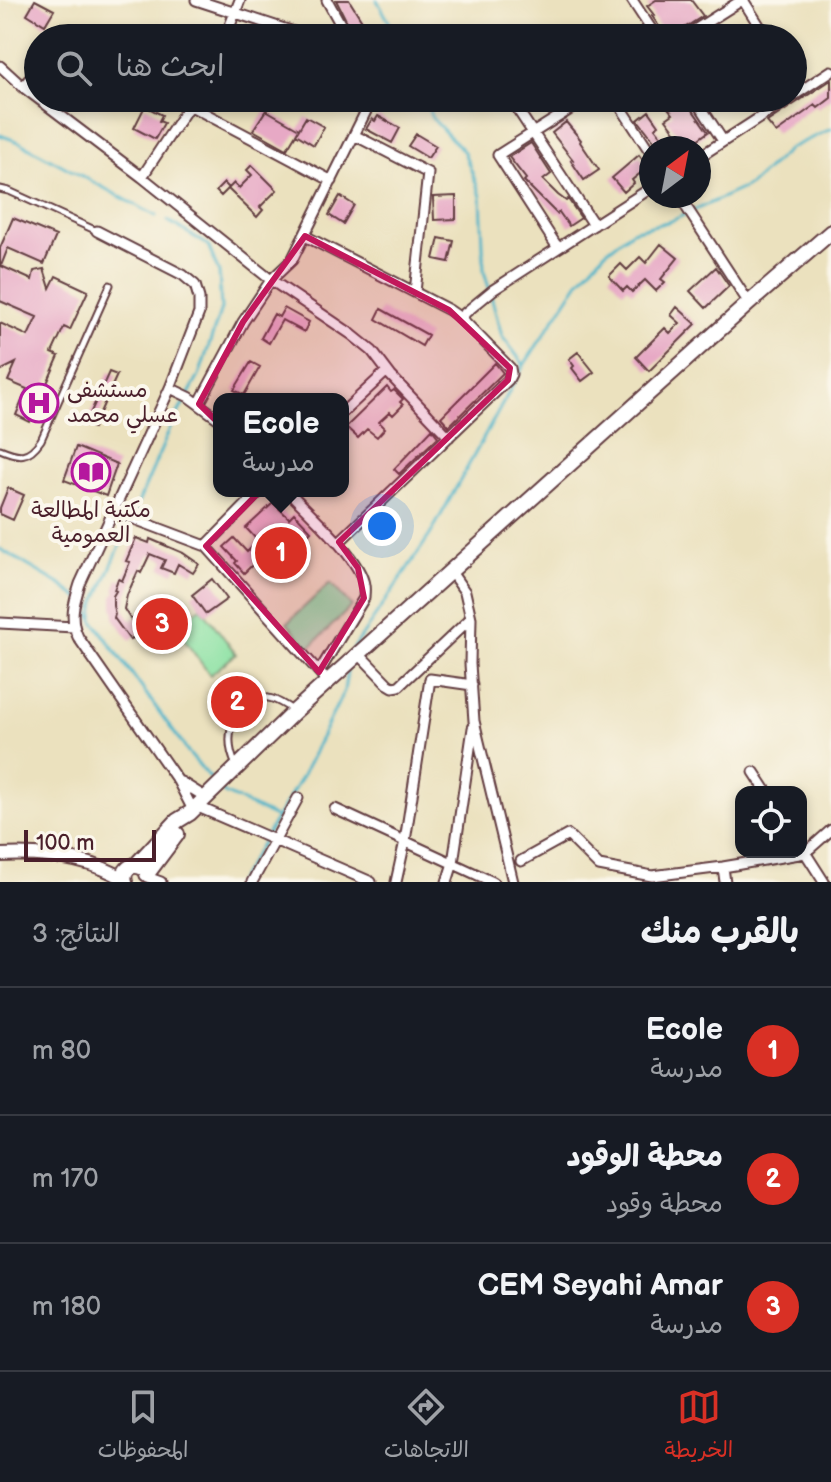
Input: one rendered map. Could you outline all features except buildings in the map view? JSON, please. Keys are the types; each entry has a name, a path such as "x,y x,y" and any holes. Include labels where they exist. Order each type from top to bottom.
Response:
{"main road":[{"path":"138,877 177,821 196,807 295,711 323,677 359,654 831,232"},
{"path":"138,877 183,827 196,807"}],"street":[{"path":"196,0 268,24"},
{"path":"230,24 240,0"},
{"path":"327,0 340,24"},
{"path":"632,0 648,24"},
{"path":"704,24 742,0 758,24"},
{"path":"0,66 23,87"},
{"path":"807,87 831,71"},
{"path":"56,112 271,280 372,351 449,437"},
{"path":"142,177 185,112"},
{"path":"210,112 332,181"},
{"path":"199,404 243,322 271,280 292,260 366,112"},
{"path":"519,112 594,225"},
{"path":"558,248 498,155 566,112"},
{"path":"624,112 640,136"},
{"path":"704,112 723,141"},
{"path":"711,149 768,112"},
{"path":"354,135 428,173 415,292"},
{"path":"462,319 493,290 639,196"},
{"path":"687,208 749,303"},
{"path":"97,231 183,275 195,285 199,313 170,388 78,591 72,616 78,637 196,807"},
{"path":"305,236 449,310 462,319 510,368 511,374 338,543"},
{"path":"349,406 387,371"},
{"path":"170,388 213,414"},
{"path":"206,546 254,497"},
{"path":"113,511 206,546 323,677 364,598 364,584 358,568 338,543 294,497"},
{"path":"451,572 465,592 471,618 474,721 513,882"},
{"path":"359,654 388,684 399,686 471,618"},
{"path":"0,623 74,627"},
{"path":"396,882 430,679 472,685"},
{"path":"447,882 453,863 474,721"},
{"path":"754,772 763,786"},
{"path":"178,781 196,807 371,882"},
{"path":"252,882 298,798"},
{"path":"335,809 493,882"},
{"path":"807,846 831,830"},
{"path":"521,861 568,835 599,866 652,876 723,867 763,858"},
{"path":"0,855 45,855 138,877"},
{"path":"807,855 825,880"},
{"path":"723,867 725,882"}],"lane":[{"path":"0,189 97,231"},
{"path":"0,449 16,456 35,449 110,285"},
{"path":"247,700 270,698 295,711"},
{"path":"237,712 229,746 237,767"}],"highlighted area":[{"path":"305,236 449,310 510,368 508,380 339,542 358,568 364,598 319,672 206,546 274,477 199,404 243,322"}],"green space":[{"path":"330,583 352,606 309,648 287,623"},
{"path":"201,607 236,654 210,675 175,627"}],"waterway":[{"path":"377,0 390,24"},
{"path":"430,112 464,152 481,196 484,271 489,288"},
{"path":"351,652 430,535 524,365 580,280 604,253 632,231 671,221 750,185 790,148 831,129"},
{"path":"0,135 19,142 156,216"},
{"path":"133,515 172,424 199,376 221,309 219,273 208,245 168,221"},
{"path":"491,296 502,336 524,365"},
{"path":"130,522 94,607 93,620 191,756 214,782"},
{"path":"0,549 84,602 91,617"},
{"path":"238,882 302,776 344,691 347,671"},
{"path":"222,790 277,818"}],"place":[{"name":"مستشفى عسلي محمد","path":"39,403"},
{"name":"مكتبة المطالعة العمومية","path":"91,472"},
{"name":"Ecole","path":"281,553"},
{"name":"CEM Seyahi Amar","path":"162,624"},
{"name":"محطة الوقود","path":"237,702"}]}
